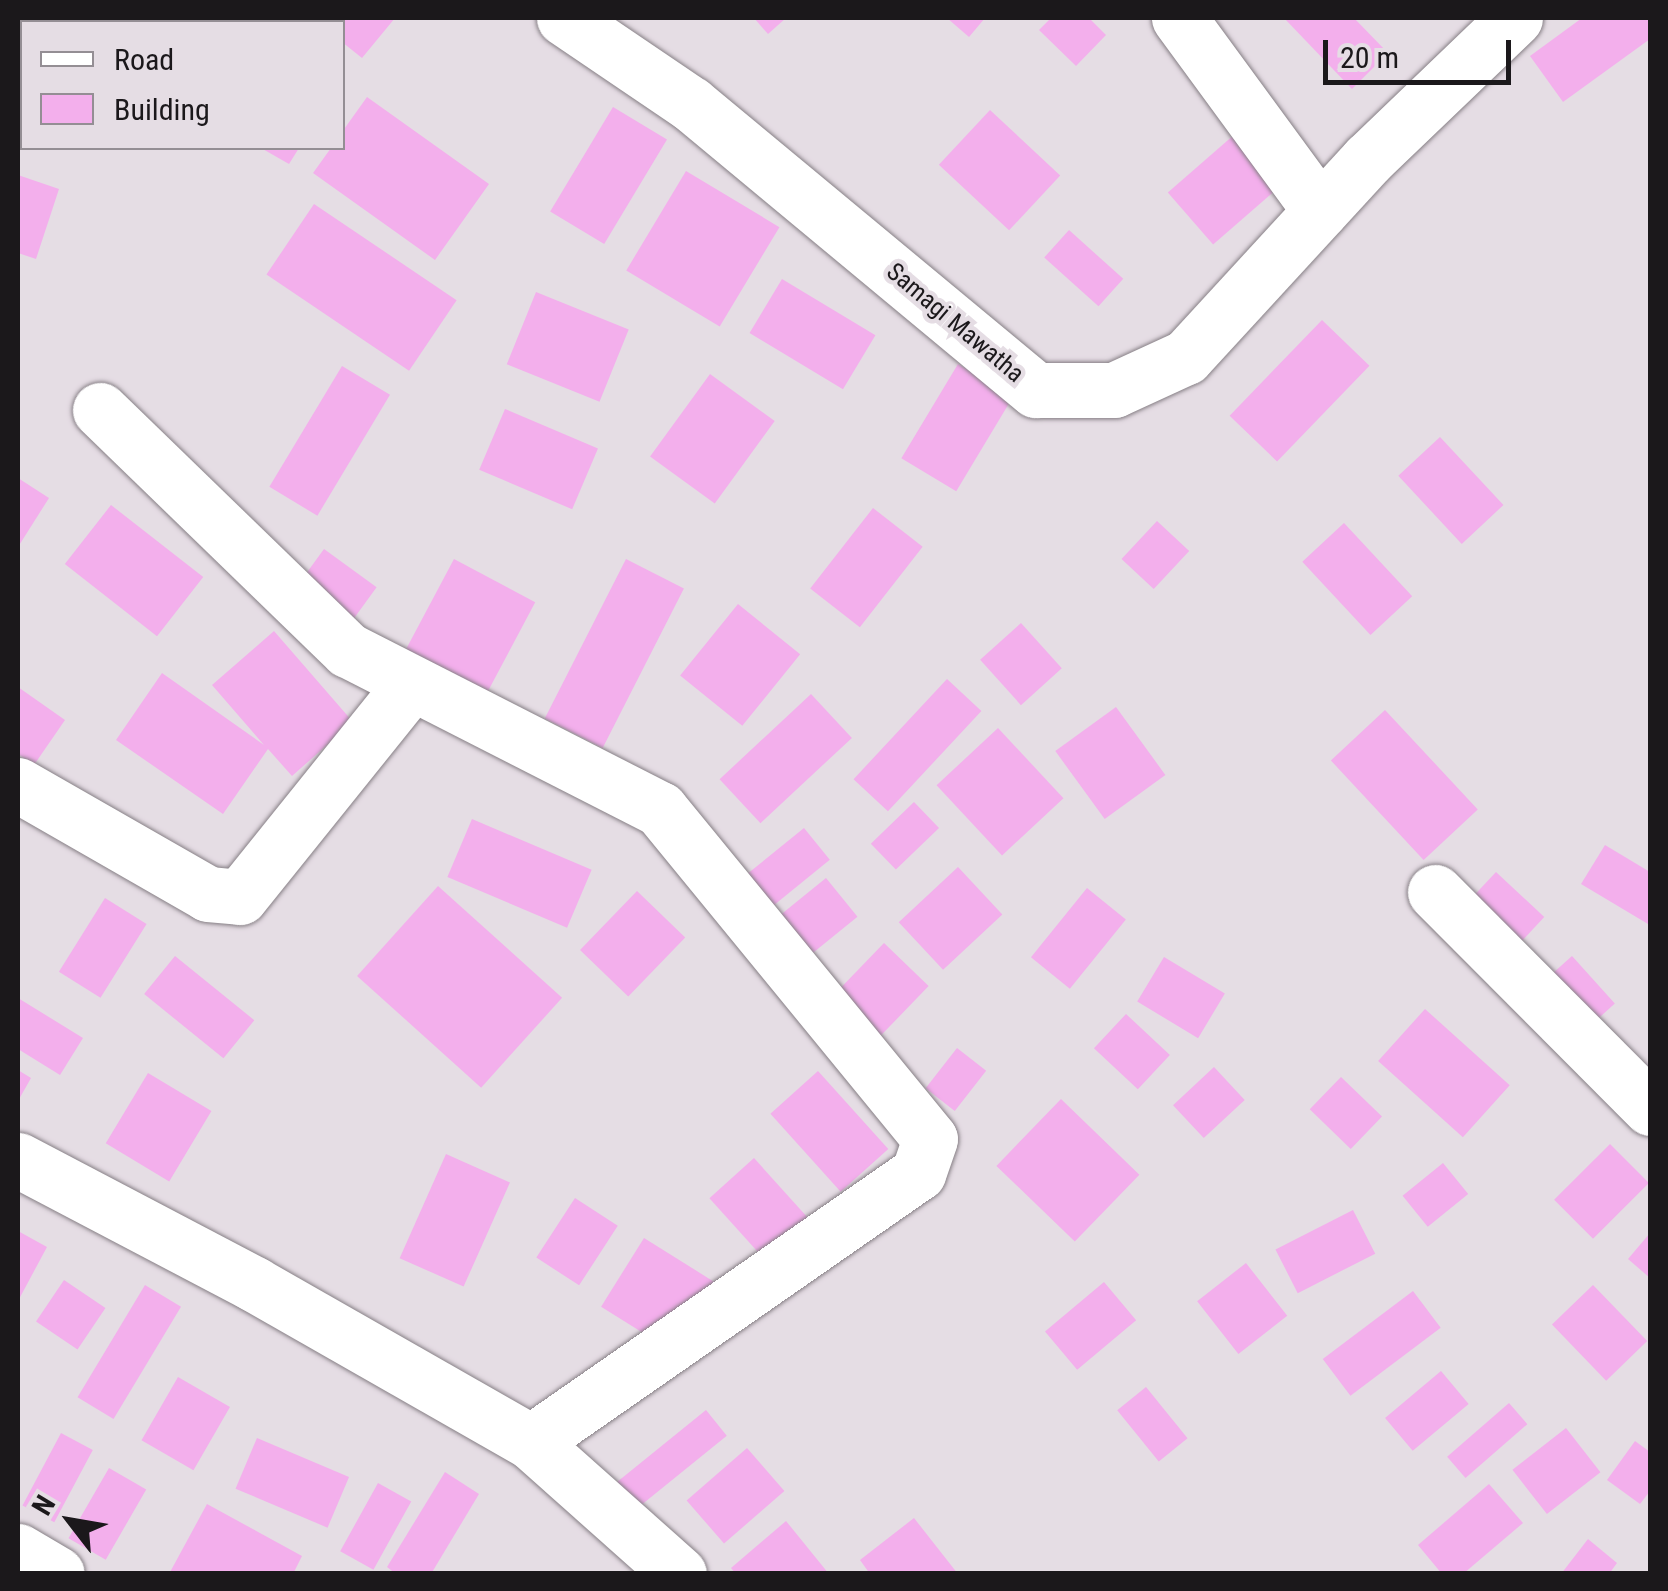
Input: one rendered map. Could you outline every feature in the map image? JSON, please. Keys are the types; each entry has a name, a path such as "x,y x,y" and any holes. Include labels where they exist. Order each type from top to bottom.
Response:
{"street":[{"name":"Samagi Mawatha","path":"564,18 691,104 1036,390 1114,390 1186,357 1366,160 1516,18"},
{"path":"1179,18 1320,212"},
{"path":"100,410 348,650 660,809 930,1140 918,1174 531,1442"},
{"path":"18,784 208,894 240,897 412,684"},
{"path":"1435,892 1650,1108"},
{"path":"18,1160 271,1294 531,1442 679,1574"},
{"path":"18,1551 57,1574"}],"building":[{"path":"311,18 395,18 362,58 345,44 345,20"},
{"path":"754,18 786,18 768,34"},
{"path":"947,18 985,18 969,37"},
{"path":"1051,18 1089,18 1106,35 1076,66 1039,30"},
{"path":"1284,18 1354,18 1388,53 1352,89"},
{"path":"1582,18 1649,18 1650,39 1563,102 1530,56"},
{"path":"367,97 489,184 435,260 313,173 330,150 345,150 345,128"},
{"path":"613,107 667,139 604,244 550,212"},
{"path":"990,110 1060,175 1009,230 939,165"},
{"path":"1235,134 1280,186 1213,244 1168,192"},
{"path":"264,150 298,150 289,164"},
{"path":"686,171 779,227 720,327 626,270"},
{"path":"18,175 59,189 36,259 18,253"},
{"path":"314,204 457,300 409,371 266,274"},
{"path":"1069,230 1123,279 1098,306 1044,257"},
{"path":"782,279 875,335 843,389 750,333"},
{"path":"536,292 629,329 599,402 507,364"},
{"path":"1322,320 1369,366 1277,462 1230,416"},
{"path":"958,364 1013,397 956,491 901,458"},
{"path":"342,366 390,395 317,516 269,487"},
{"path":"710,374 775,421 715,504 650,457"},
{"path":"505,409 598,448 572,509 479,470"},
{"path":"1440,437 1503,505 1462,544 1398,476"},
{"path":"18,478 49,498 18,547"},
{"path":"111,505 203,577 157,636 65,564"},
{"path":"873,508 923,547 860,627 810,588"},
{"path":"1157,521 1189,551 1154,589 1122,559"},
{"path":"1344,523 1412,596 1371,635 1302,562"},
{"path":"324,549 377,587 339,639 286,601"},
{"path":"454,559 535,602 482,702 401,659"},
{"path":"626,559 684,589 603,748 545,718"},
{"path":"738,604 800,654 742,726 680,675"},
{"path":"1021,623 1062,668 1021,705 980,660"},
{"path":"274,631 353,722 292,776 268,749 223,814 116,740 162,673 264,745 212,685"},
{"path":"947,679 981,711 888,811 854,779"},
{"path":"18,687 65,720 34,765 18,754"},
{"path":"811,694 852,738 761,823 720,779"},
{"path":"1116,707 1165,775 1105,819 1055,751"},
{"path":"1385,710 1478,809 1424,860 1331,760"},
{"path":"998,728 1063,798 1002,855 937,785"},
{"path":"914,802 939,828 896,870 871,844"},
{"path":"472,819 592,870 567,928 447,877"},
{"path":"804,828 830,860 774,905 748,873"},
{"path":"1605,845 1650,872 1648,924 1581,884"},
{"path":"958,867 1002,915 943,970 899,922"},
{"path":"1496,872 1544,917 1512,952 1463,907"},
{"path":"826,878 857,917 799,964 768,925"},
{"path":"438,886 562,998 481,1088 357,976"},
{"path":"1087,888 1126,919 1070,989 1031,957"},
{"path":"637,891 685,938 628,997 580,950"},
{"path":"105,898 147,924 100,998 59,972"},
{"path":"884,943 929,986 877,1039 833,996"},
{"path":"175,956 254,1020 223,1058 144,994"},
{"path":"1572,956 1615,1004 1576,1038 1533,991"},
{"path":"1164,957 1225,994 1198,1038 1137,1002"},
{"path":"18,998 83,1038 60,1075 18,1049"},
{"path":"1425,1009 1510,1085 1463,1137 1378,1061"},
{"path":"1126,1014 1170,1055 1138,1089 1094,1048"},
{"path":"957,1048 986,1071 955,1111 926,1088"},
{"path":"1214,1067 1245,1100 1204,1138 1173,1105"},
{"path":"18,1070 31,1078 18,1101"},
{"path":"818,1071 888,1149 841,1192 770,1114"},
{"path":"148,1073 211,1111 169,1181 106,1143"},
{"path":"1341,1077 1382,1117 1351,1149 1310,1109"},
{"path":"1061,1099 1139,1175 1075,1242 996,1166"},
{"path":"1610,1144 1649,1183 1593,1239 1554,1200"},
{"path":"446,1154 510,1182 464,1287 400,1258"},
{"path":"754,1158 820,1231 775,1271 709,1198"},
{"path":"1443,1163 1468,1194 1428,1227 1403,1196"},
{"path":"575,1198 618,1226 579,1285 536,1258"},
{"path":"1353,1210 1375,1254 1298,1293 1275,1249"},
{"path":"18,1231 47,1247 18,1301"},
{"path":"1650,1233 1650,1278 1628,1259"},
{"path":"644,1238 719,1285 676,1353 601,1307"},
{"path":"1246,1263 1287,1316 1238,1354 1197,1301"},
{"path":"64,1280 105,1308 77,1349 36,1321"},
{"path":"1104,1282 1136,1320 1077,1370 1045,1331"},
{"path":"145,1285 181,1307 114,1419 78,1397"},
{"path":"1593,1285 1647,1341 1606,1381 1552,1325"},
{"path":"1413,1291 1441,1328 1350,1396 1323,1359"},
{"path":"1441,1371 1469,1404 1413,1451 1385,1418"},
{"path":"178,1377 230,1407 193,1470 142,1440"},
{"path":"1146,1387 1188,1438 1159,1462 1117,1410"},
{"path":"1509,1403 1527,1424 1465,1478 1447,1457"},
{"path":"706,1410 727,1436 637,1509 616,1483"},
{"path":"1566,1428 1600,1472 1547,1514 1512,1470"},
{"path":"61,1433 93,1450 54,1522 23,1505"},
{"path":"257,1438 349,1477 328,1528 236,1489"},
{"path":"1635,1441 1650,1452 1650,1491 1640,1504 1607,1480"},
{"path":"747,1448 784,1491 724,1544 687,1500"},
{"path":"109,1468 146,1490 106,1560 68,1538"},
{"path":"445,1472 479,1494 431,1574 396,1574 387,1567"},
{"path":"378,1483 411,1501 373,1570 340,1551"},
{"path":"1489,1484 1523,1523 1463,1574 1442,1574 1418,1545"},
{"path":"207,1504 302,1556 293,1574 169,1574"},
{"path":"914,1518 958,1574 870,1574 860,1560"},
{"path":"786,1521 829,1574 736,1574 731,1568"},
{"path":"1588,1539 1617,1563 1609,1574 1561,1574"}]}
